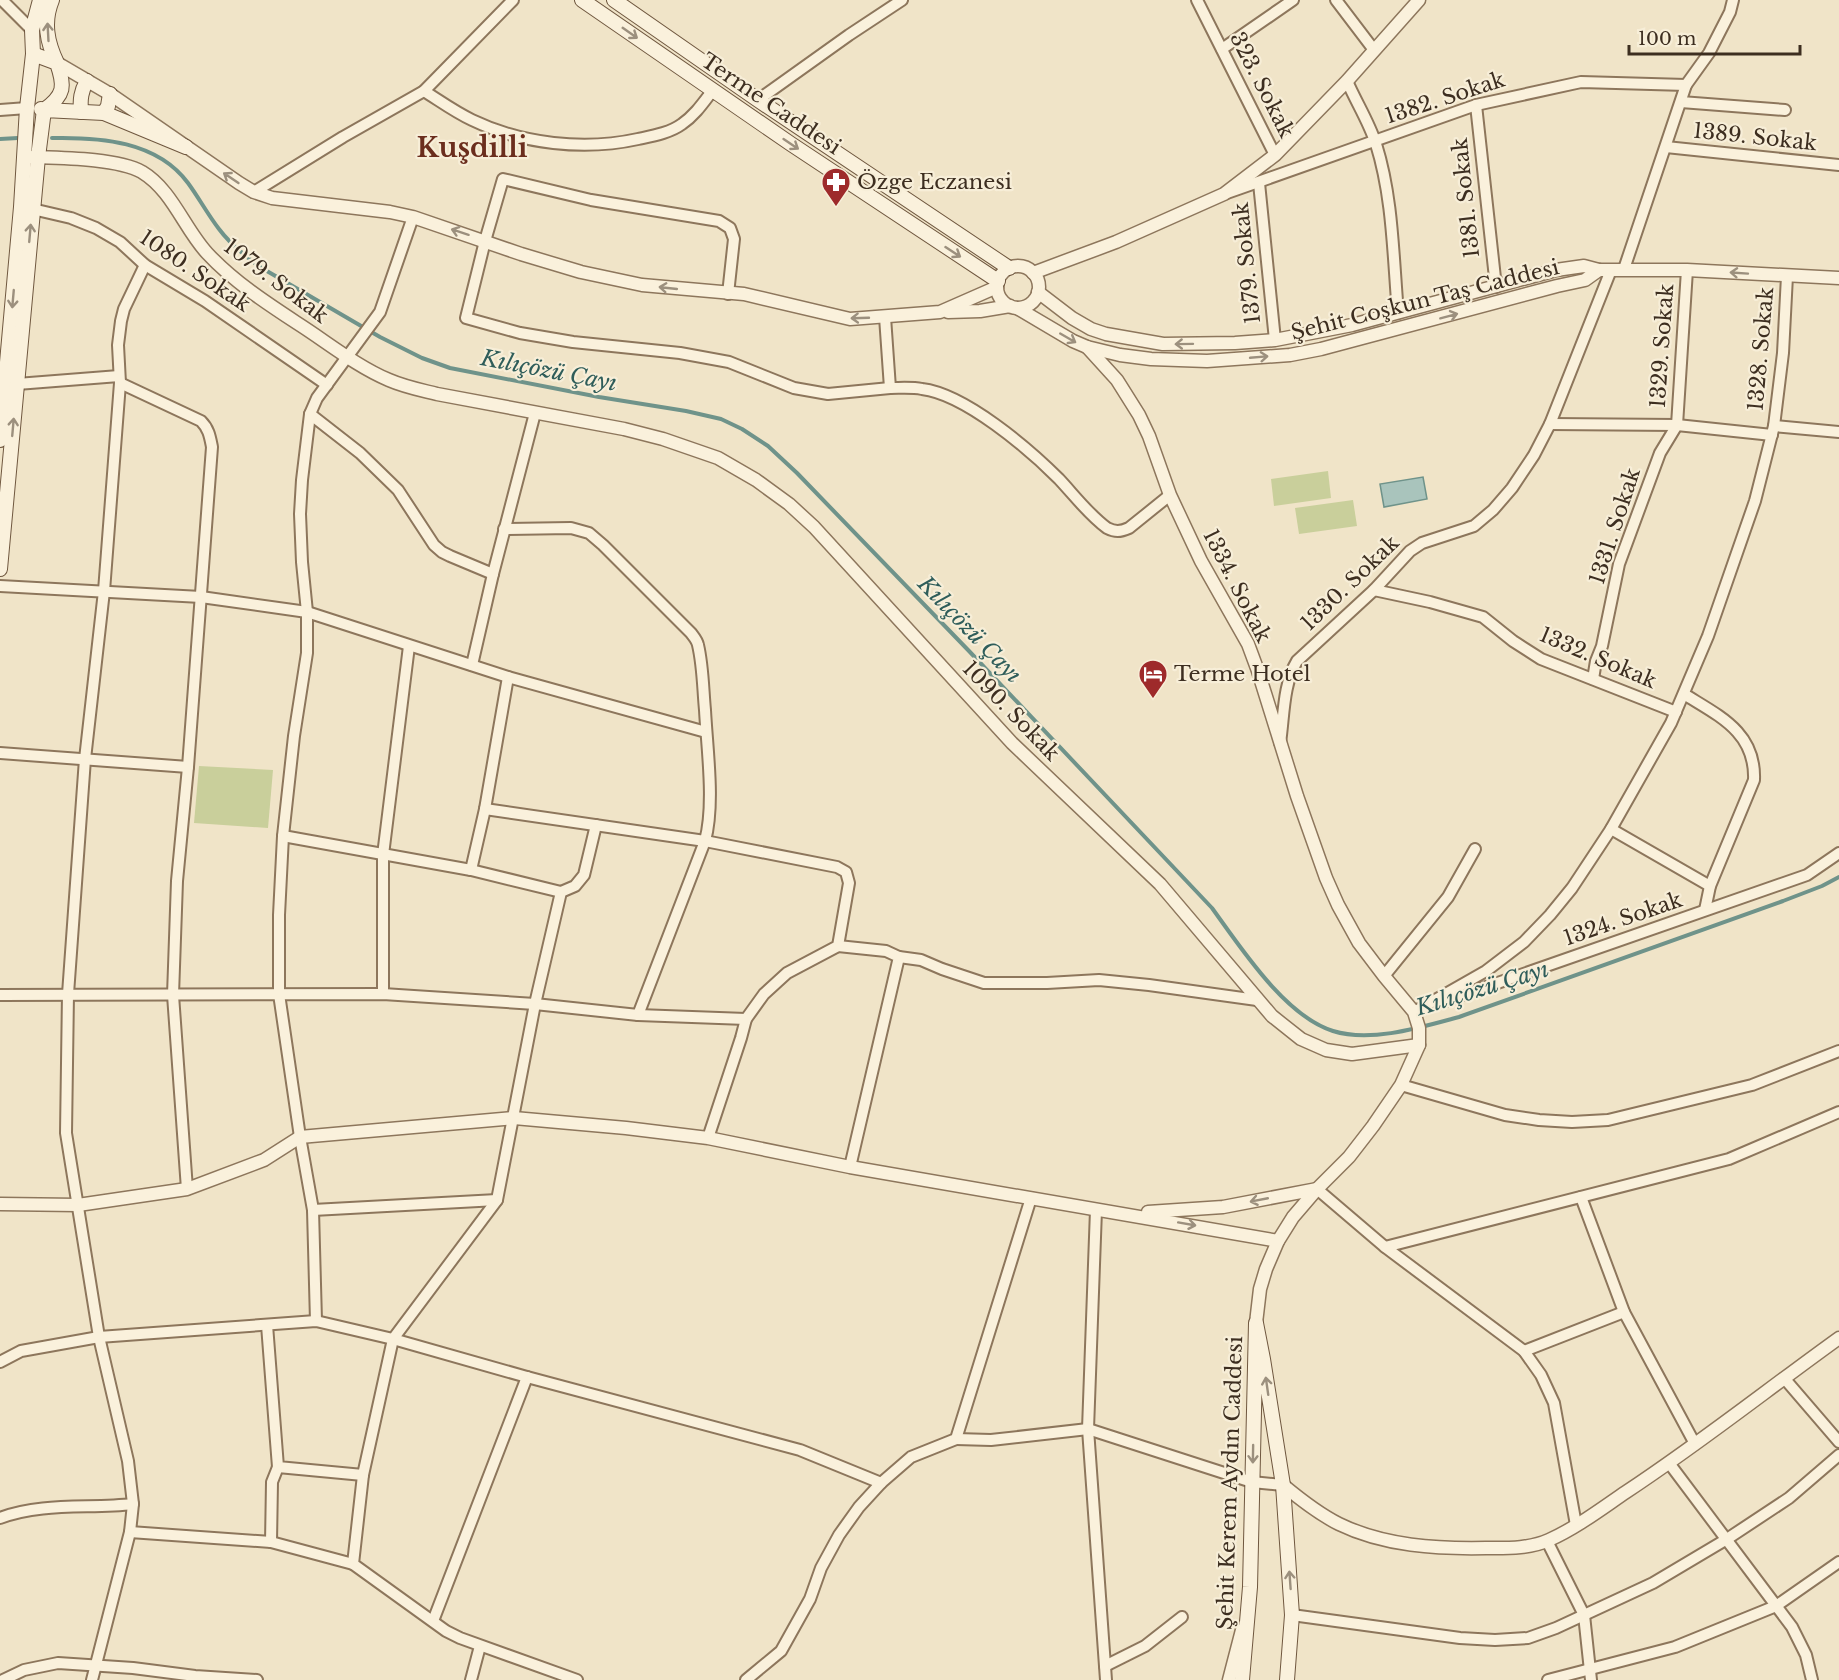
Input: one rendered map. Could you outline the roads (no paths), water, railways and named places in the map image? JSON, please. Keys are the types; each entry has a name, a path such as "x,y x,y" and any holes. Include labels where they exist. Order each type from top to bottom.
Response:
{"main road":[{"path":"0,569 17,384 31,157 27,114 33,30 40,0"},
{"path":"31,157 43,115 61,93 62,78 49,46 47,34 52,0"},
{"name":"Terme Caddesi","path":"582,0 997,284"},
{"name":"Terme Caddesi","path":"614,0 758,100 1009,268"},
{"path":"33,54 57,63"},
{"path":"81,112 80,100 87,81"},
{"path":"104,113 110,94"},
{"path":"27,114 104,113 186,147"},
{"path":"0,440 27,208"},
{"name":"Şehit Kerem Aydın Caddesi","path":"1242,1680 1248,1606 1256,1323"},
{"name":"Şehit Kerem Aydın Caddesi","path":"1256,1323 1283,1485 1292,1615 1287,1680"}],"street":[{"path":"2,0 33,30"},
{"path":"255,192 343,137 424,91 513,0"},
{"path":"758,100 902,0"},
{"name":"323. Sokak","path":"1197,0 1275,155"},
{"path":"1222,49 1293,0"},
{"path":"1336,0 1374,50"},
{"path":"1033,273 1136,234 1224,194 1275,155 1347,81 1419,0"},
{"name":"1330. Sokak","path":"1280,743 1288,682 1297,661 1374,590 1410,551 1422,543 1474,526 1493,510 1512,488 1528,463 1550,424 1611,270 1666,147 1686,85 1709,53 1730,12 1733,0"},
{"path":"57,63 110,94 239,183 272,198 390,212 413,217 581,272 642,285 744,294 850,319 980,311 1013,307 1031,304 1039,285 1033,273 1022,266 1009,268 1000,276 997,284 1000,299 1013,307"},
{"path":"1347,81 1375,141 1389,199 1398,313"},
{"name":"1382. Sokak","path":"1224,194 1476,105 1581,82 1686,85"},
{"path":"424,91 474,121 501,131 559,144 592,144 626,142 680,126 695,114 713,90"},
{"path":"1681,102 1785,110"},
{"name":"1381. Sokak","path":"1476,105 1496,287"},
{"path":"0,110 27,114"},
{"name":"1389. Sokak","path":"1666,147 1839,165"},
{"name":"1079. Sokak","path":"31,157 108,163 141,172 163,190 195,238 228,274 348,356"},
{"path":"728,294 734,240 730,228 719,221 591,200 503,179 466,318 520,333 573,342 680,353 729,362 794,388 828,394 890,388 923,389 940,394 989,421 1035,454 1102,524 1114,531 1129,528 1170,495"},
{"name":"1379. Sokak","path":"1258,183 1275,340"},
{"name":"1080. Sokak","path":"27,208 71,218 96,228 120,242 145,265 205,301 327,384"},
{"path":"316,1321 313,1210 279,994 279,915 283,836 294,736 307,653 307,612 300,514 302,480 310,414 317,398 380,312 413,217"},
{"path":"92,1680 130,1532 134,1504 128,1461 99,1337 66,1133 68,994 85,759 104,591 120,379 118,345 124,309 145,265"},
{"name":"Şehit Coşkun Taş Caddesi","path":"1038,292 1072,318 1091,329 1163,344 1235,343 1275,340 1352,325 1556,270 1584,266 1611,270 1687,270 1839,278"},
{"name":"Şehit Coşkun Taş Caddesi","path":"1013,307 1087,347 1120,355 1183,360 1223,360 1305,352 1369,338 1585,280 1611,270"},
{"name":"1329. Sokak","path":"1677,425 1687,270"},
{"name":"1328. Sokak","path":"1414,1012 1486,971 1524,942 1550,915 1572,888 1611,829 1676,712 1708,636 1755,501 1773,430 1783,353 1787,276"},
{"path":"940,312 997,284"},
{"path":"885,317 890,388"},
{"name":"1334. Sokak","path":"1087,347 1117,380 1139,415 1170,495 1201,561 1248,644 1297,796 1338,905 1359,943 1414,1012"},
{"name":"1090. Sokak","path":"348,356 368,369 410,387 464,400 624,429 691,447 740,470 789,504 814,527 1012,743 1160,884 1272,1016 1301,1039 1326,1050 1352,1054 1419,1045"},
{"path":"17,384 120,379 196,418 207,427 210,435 212,447 201,597 177,881 173,995 187,1189"},
{"path":"472,665 504,529 535,412"},
{"path":"310,414 360,453 398,490 434,545 442,552 493,574"},
{"path":"1550,424 1677,425 1839,432"},
{"name":"1331. Sokak","path":"1593,679 1619,564 1660,453 1677,425"},
{"path":"504,529 572,528 589,533 698,642 706,732 709,826 638,1015"},
{"path":"0,586 201,597 307,612 508,677 706,732"},
{"name":"1332. Sokak","path":"1374,590 1430,602 1483,617 1513,641 1541,659 1676,712"},
{"path":"383,994 383,855 409,646"},
{"path":"471,870 486,809 508,677"},
{"path":"1684,694 1734,728 1744,739 1755,765 1754,780 1710,886 1706,910"},
{"path":"0,753 188,767"},
{"path":"486,809 705,841 837,867 846,872 849,883 838,946"},
{"path":"283,836 471,870 561,892 575,886 584,875 596,825"},
{"path":"1611,829 1710,886"},
{"path":"1384,976 1448,897 1475,849"},
{"name":"1324. Sokak","path":"1414,1012 1808,875 1839,854"},
{"path":"353,1564 363,1475 393,1339 497,1200 535,1004 561,892"},
{"path":"708,1138 746,1019 764,994 787,973 838,946 885,951 899,957 921,960 984,983 1099,980 1257,1000"},
{"path":"850,1167 899,957"},
{"path":"0,995 383,994 535,1004 638,1015 746,1019"},
{"path":"1256,1323 1260,1289 1278,1241 1293,1217 1349,1157 1401,1084 1419,1045 1419,1028 1414,1012"},
{"path":"1401,1084 1516,1116 1572,1122 1608,1120 1752,1084 1839,1051"},
{"path":"1385,1247 1730,1159 1839,1112"},
{"path":"0,1204 78,1205 187,1189 264,1160 300,1137 514,1118 708,1138 850,1167 1278,1241"},
{"path":"1129,1214 1223,1207 1317,1189"},
{"path":"1317,1189 1385,1247 1524,1351 1541,1375 1554,1403 1576,1525"},
{"path":"1581,1197 1624,1312 1695,1444"},
{"path":"956,1439 1031,1198"},
{"path":"313,1210 497,1200"},
{"path":"1096,1210 1088,1429 1106,1680"},
{"path":"1524,1351 1624,1312"},
{"path":"0,1362 21,1351 99,1337 316,1321 393,1339 800,1450 881,1483"},
{"path":"267,1325 278,1467 272,1482 272,1542"},
{"path":"746,1680 781,1651 810,1599 821,1568 839,1535 859,1507 881,1483 911,1457 956,1439 991,1440 1088,1429 1252,1482 1283,1485 1311,1507 1339,1524 1387,1540 1459,1549 1519,1548 1547,1541 1576,1525 1669,1464 1839,1338"},
{"path":"433,1621 526,1377"},
{"path":"1784,1377 1839,1442"},
{"path":"1292,1615 1460,1638 1495,1640 1528,1638 1556,1628 1653,1583 1727,1539 1789,1498 1839,1455"},
{"path":"1669,1464 1792,1627 1806,1655 1812,1680"},
{"path":"278,1467 363,1475"},
{"path":"0,1518 35,1508 134,1504"},
{"path":"130,1532 272,1542 353,1564 453,1634 480,1646 577,1680"},
{"path":"1547,1541 1584,1615 1590,1675"},
{"path":"1548,1680 1590,1675 1675,1647 1776,1606 1839,1562"},
{"path":"1229,1680 1248,1606"},
{"path":"1105,1666 1145,1646 1182,1617"},
{"path":"471,1680 480,1646"},
{"path":"3,1680 24,1670 58,1663 257,1680"}],"water":[{"path":"1423,477 1427,499 1384,507 1380,484"}],"waterway":[{"name":"Kılıçözü Çayı","path":"0,139 18,138"},
{"name":"Kılıçözü Çayı","path":"52,138 89,139 126,144 160,158 188,183 228,240 254,263 380,337 422,358 450,368 721,419 768,446 797,473 969,651 1212,908 1250,961 1281,996 1315,1023 1333,1031 1348,1034 1380,1034 1413,1029 1459,1017 1783,901 1839,877"}],"place":[{"name":"Özge Eczanesi","path":"836,208"},
{"name":"Terme Hotel","path":"1153,700"}],"district":[{"name":"Kuşdilli","path":"472,148"}]}
